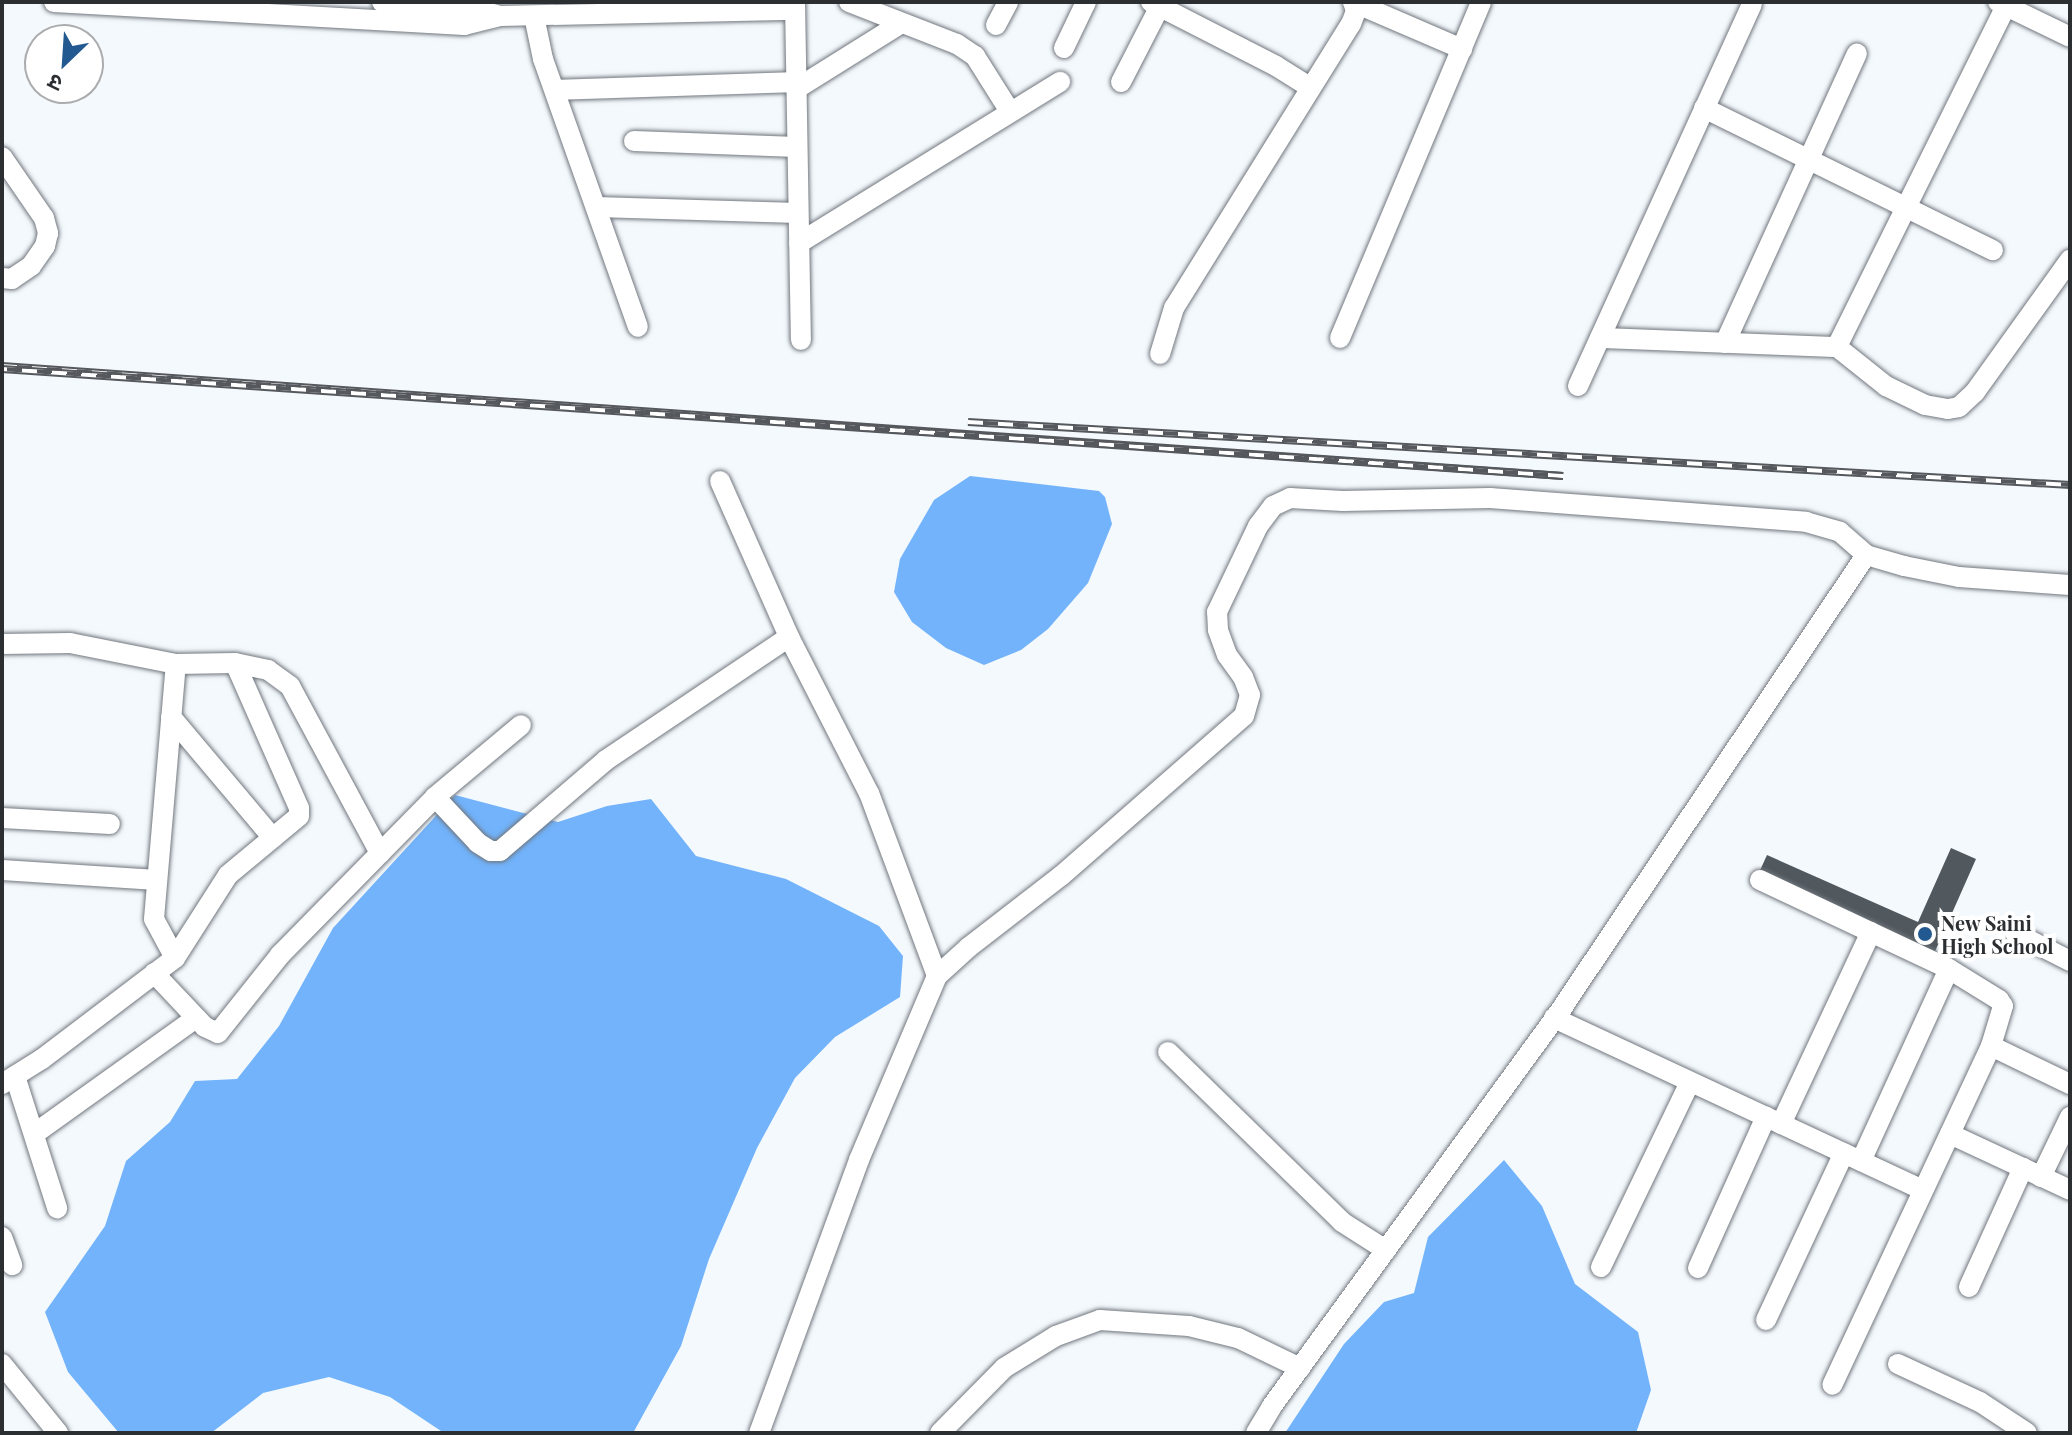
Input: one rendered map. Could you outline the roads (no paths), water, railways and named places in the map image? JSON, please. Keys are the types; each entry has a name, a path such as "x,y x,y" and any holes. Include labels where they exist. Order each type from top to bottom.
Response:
{"street":[{"path":"54,2 436,10"},
{"path":"382,2 436,10 464,25 500,16 548,11 794,6 801,340"},
{"path":"849,2 957,44 975,56 1009,110"},
{"path":"996,25 1008,2"},
{"path":"1064,48 1086,2"},
{"path":"1353,2 1462,49"},
{"path":"1160,354 1174,308 1351,24 1356,11 1353,2"},
{"path":"1340,338 1481,2"},
{"path":"1121,82 1155,4 1309,87"},
{"path":"1837,347 2002,4 2070,37"},
{"path":"1578,386 1752,5"},
{"path":"548,11 555,90 638,327"},
{"path":"555,90 796,86 900,24"},
{"path":"1725,343 1857,54"},
{"path":"799,243 1009,110 1060,82"},
{"path":"1704,108 1993,250"},
{"path":"634,141 797,147"},
{"path":"2,157 44,218 48,233 45,246 31,266 12,279 2,278"},
{"path":"596,207 798,213"},
{"path":"1600,338 1837,347 1886,386 1925,405 1948,409 1959,407 1975,392 2062,290 2070,260"},
{"path":"720,481 789,637 869,793 937,976"},
{"path":"759,1433 859,1160 937,976 969,947 1061,876 1244,716 1250,695 1243,677 1227,655 1218,630 1217,612 1258,526 1273,506 1290,498 1343,501 1490,498 1806,522 1840,532 1866,555 1959,577 2070,585"},
{"path":"1256,1433 1554,1018 1866,555"},
{"path":"435,797 478,843 491,851 500,851 606,760 789,637"},
{"path":"2,644 70,643 176,664 235,663 268,670 290,686 380,853"},
{"path":"57,1208 34,1134 8,1080 175,958 228,875 300,812 235,663"},
{"path":"175,958 154,919 176,664"},
{"path":"171,717 273,838"},
{"path":"154,973 205,1027 218,1033 280,955 435,797 521,725"},
{"path":"2,818 110,824"},
{"path":"2,870 157,880"},
{"path":"1760,880 1949,969 1999,1000 2003,1006 1991,1046 1832,1385"},
{"path":"1698,1268 1871,932"},
{"path":"2015,933 2070,961"},
{"path":"1766,1320 1949,969"},
{"path":"34,1134 196,1018"},
{"path":"1554,1018 1923,1190"},
{"path":"1991,1046 2070,1084"},
{"path":"1168,1052 1342,1222 1386,1250"},
{"path":"1601,1267 1690,1082"},
{"path":"1969,1287 2032,1172 2070,1117"},
{"path":"1950,1134 2070,1190"},
{"path":"2,1237 12,1265"},
{"path":"940,1433 1004,1368 1056,1336 1100,1320 1189,1326 1238,1338 1300,1368"},
{"path":"2,1364 58,1433"},
{"path":"1898,1364 1980,1402 2027,1433"}],"water":[{"path":"970,476 1099,491 1105,497 1112,524 1088,583 1048,629 1021,650 984,665 946,648 912,622 894,592 900,559 934,500"},
{"path":"455,795 558,822 607,806 651,799 696,856 786,879 879,926 903,956 900,997 835,1037 795,1078 757,1148 709,1259 681,1346 633,1433 444,1433 390,1397 329,1377 263,1393 211,1433 119,1433 68,1372 45,1312 105,1226 126,1161 170,1122 195,1081 237,1079 279,1026 333,928"},
{"path":"1504,1160 1542,1206 1575,1284 1638,1332 1651,1390 1636,1433 1285,1433 1344,1344 1384,1302 1414,1293 1428,1237"}],"railway":[{"path":"2,366 1563,476 2,369"},
{"path":"968,422 2070,485"}],"place":[{"name":"New Saini High School","path":"1925,934"}]}
